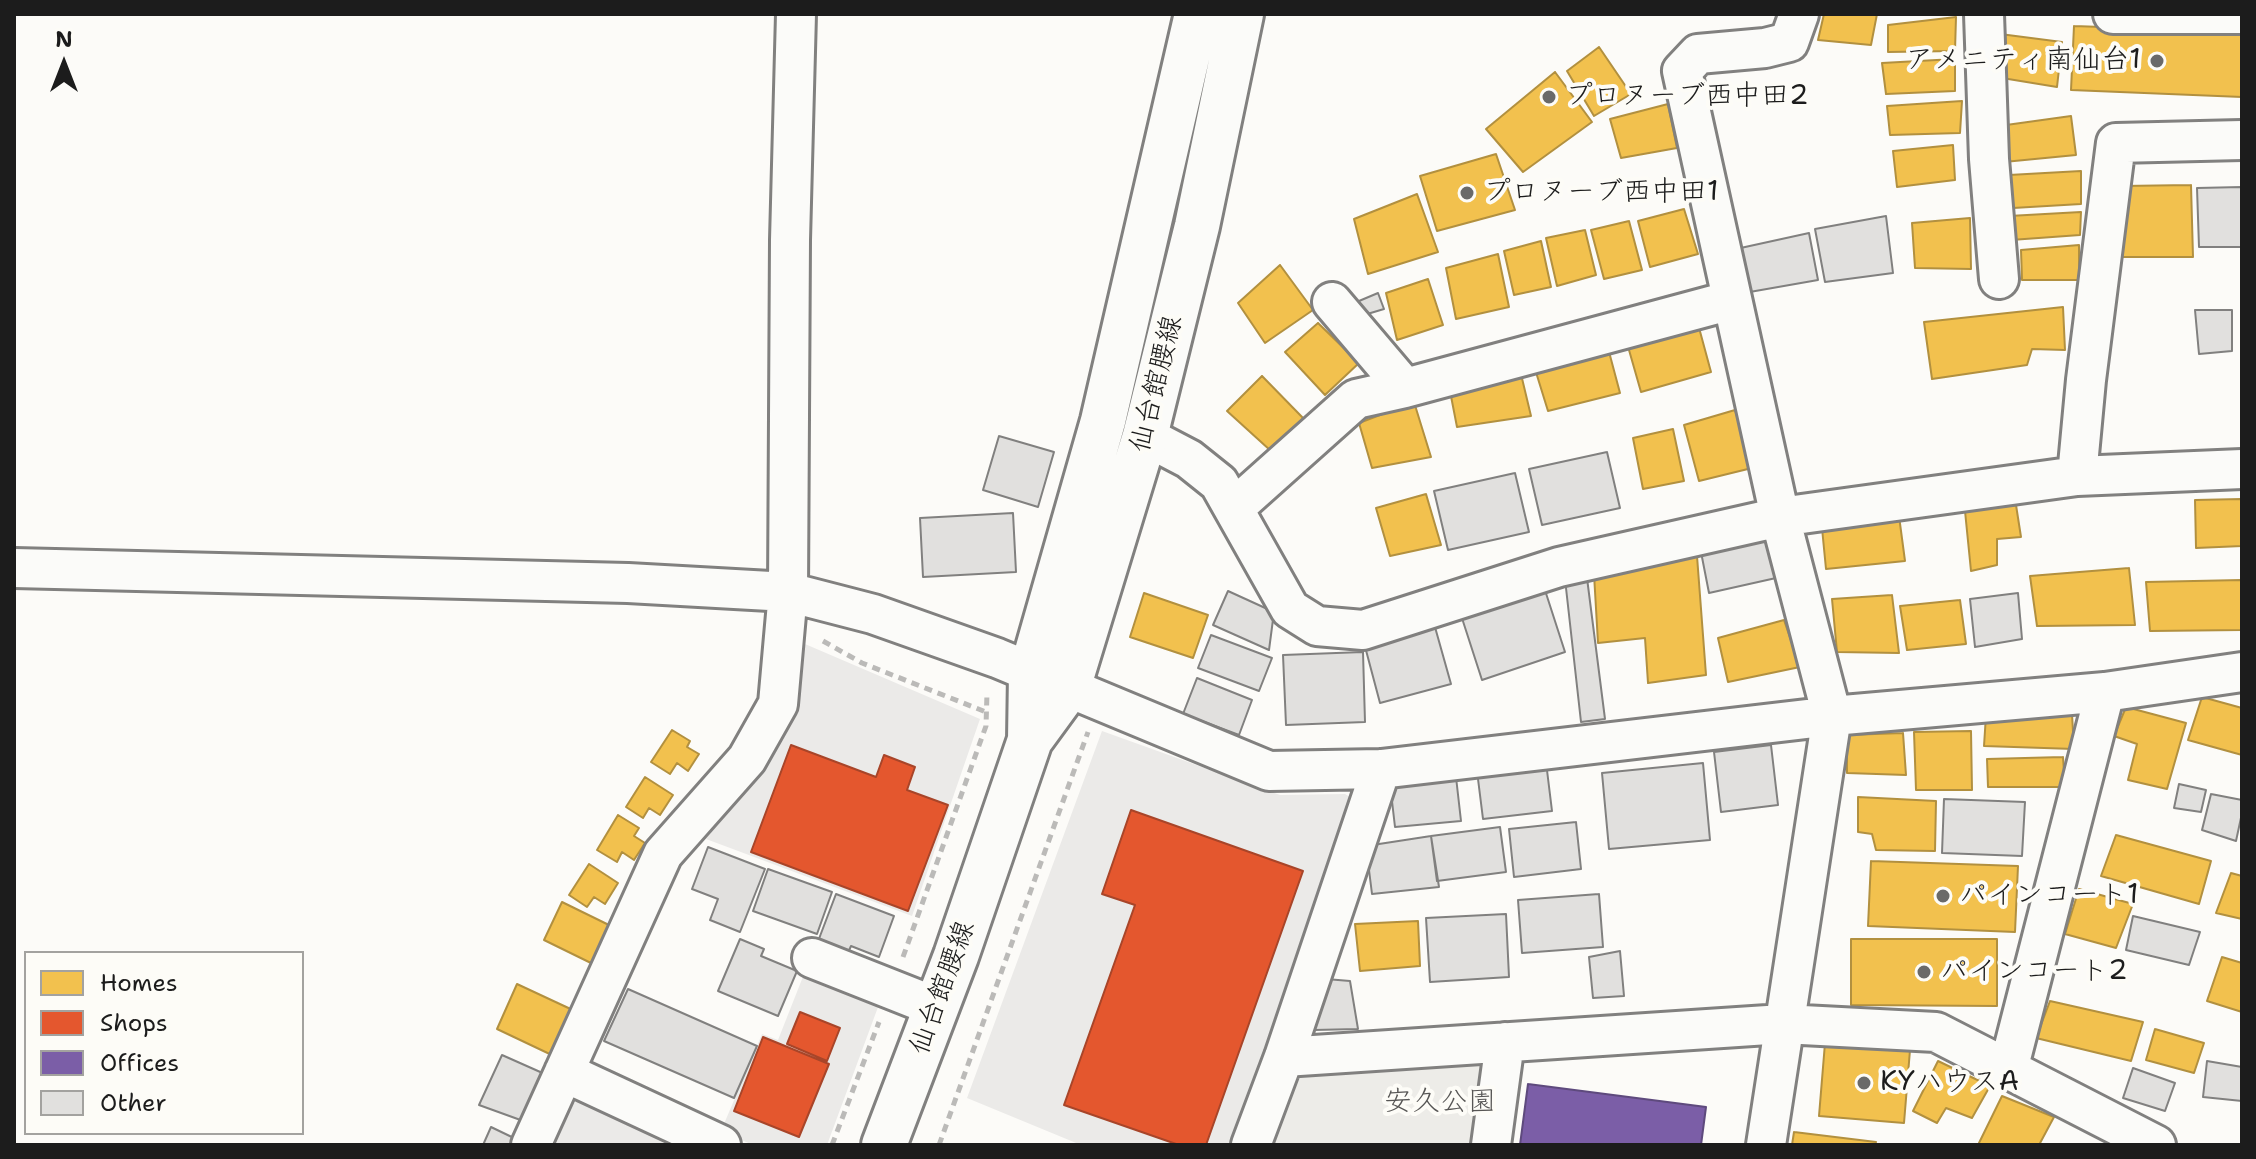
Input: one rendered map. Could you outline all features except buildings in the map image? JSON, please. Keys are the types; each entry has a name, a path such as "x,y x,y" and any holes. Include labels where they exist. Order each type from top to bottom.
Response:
{"main road":[{"name":"仙台館腰線","path":"1064,694 1103,421 1197,14"},
{"name":"仙台館腰線","path":"884,1145 1030,740 1064,694 1145,436 1197,226 1241,14"}],"street":[{"path":"531,1145 663,854 747,759 778,704 788,592 790,240 796,14"},
{"path":"1766,1145 1832,716 1780,517 1682,71 1698,54 1765,48 1789,42 1799,14"},
{"path":"1984,14 1989,159 1999,279"},
{"path":"2113,14 2242,14"},
{"path":"2077,476 2116,143 2242,140"},
{"path":"1234,508 1356,399 1732,300"},
{"path":"1332,302 1405,388"},
{"path":"1145,436 1189,459 1219,483 1290,609 1317,626 1363,630 1559,567 1780,517 2077,476 2242,469"},
{"path":"14,568 628,583 788,592 873,614 997,658 1064,694 1269,771 1381,769 1832,716 2105,692 2242,672"},
{"path":"2008,1070 2105,692"},
{"path":"1251,1145 1284,1057 1381,769"},
{"path":"812,958 936,1007"},
{"path":"1284,1057 1783,1024 1936,1032 2156,1145"},
{"path":"1491,1145 1505,1042"},
{"path":"564,1072 721,1145"}],"path":[{"path":"812,639 820,640 862,663 986,712"},
{"path":"832,1145 986,726 987,684"},
{"path":"939,1145 1064,694"}],"shaded area":[{"path":"805,644 980,719 912,916 706,839 784,736"},
{"path":"1102,731 1280,795 1345,794 1357,801 1230,1145 1081,1145 967,1098"},
{"path":"806,969 881,999 827,1145 753,1145 721,1131 762,1034 778,1040"},
{"path":"586,1099 689,1145 551,1145 570,1104"}],"green space":[{"name":"安久公園","path":"1478,1059 1488,1073 1477,1145 1266,1145 1291,1080 1302,1073"}],"place":[{"name":"アメニティ南仙台1","path":"2157,61"},
{"name":"プロヌーブ西中田2","path":"1549,97"},
{"name":"プロヌーブ西中田1","path":"1467,193"},
{"name":"パインコート1","path":"1943,896"},
{"name":"パインコート2","path":"1924,972"},
{"name":"KYハウスA","path":"1864,1083"}]}
